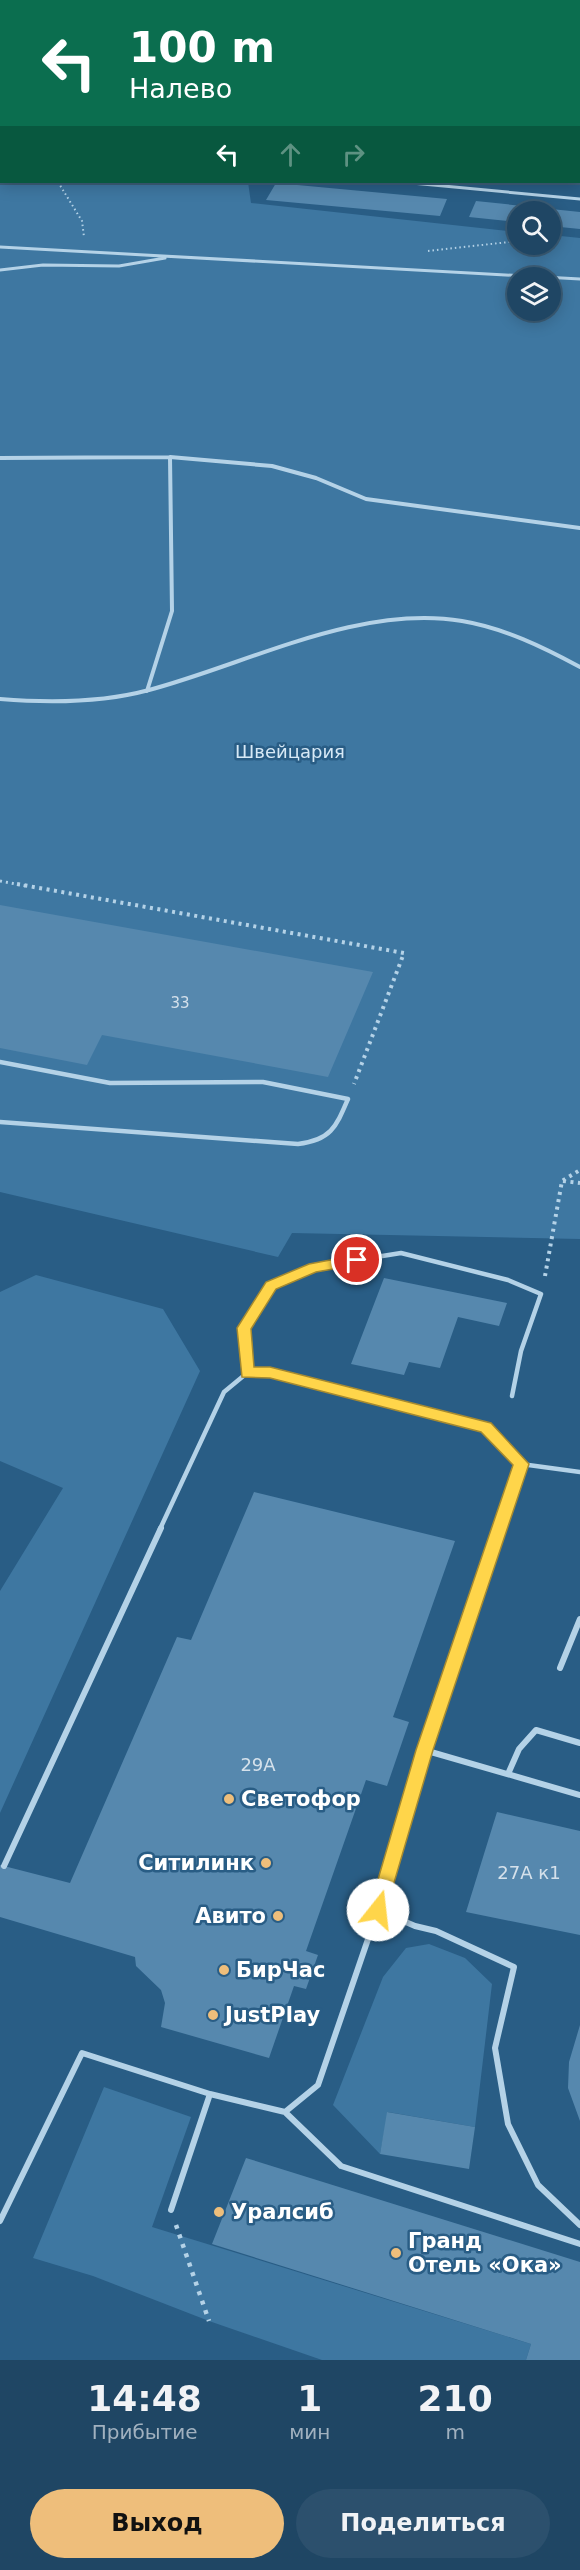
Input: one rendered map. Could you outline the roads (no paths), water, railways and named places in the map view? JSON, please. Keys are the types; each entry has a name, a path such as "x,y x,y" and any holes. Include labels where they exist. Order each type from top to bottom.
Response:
{"lane":[{"path":"412,183 580,199"},
{"path":"0,247 580,279"},
{"path":"0,270 43,266 119,266 173,257"},
{"path":"0,458 170,457 272,466 316,478 366,499 580,528"},
{"path":"147,691 172,610 170,457"},
{"path":"0,699 23,701 115,696 147,691 322,636 386,621 444,619 502,631 580,667"},
{"path":"0,1062 110,1083 263,1083 348,1099 333,1132 317,1143 298,1144 0,1122"},
{"path":"247,1373 244,1328 271,1286 314,1267 401,1253 508,1280 541,1294 521,1351 512,1396"},
{"path":"4,1866 224,1392 247,1373 270,1373 486,1427 521,1464 580,1472"},
{"path":"285,2112 318,2085 378,1910 424,1750 521,1464"},
{"path":"560,1668 580,1619"},
{"path":"508,1774 519,1749 536,1730 580,1743"},
{"path":"424,1750 580,1795"},
{"path":"378,1910 416,1926 436,1931 514,1967 495,2048 508,2124 538,2185 580,2225"},
{"path":"0,2221 82,2053 210,2094 285,2112 341,2166 580,2244"},
{"path":"171,2210 210,2094"}],"place":[{"name":"Светофор","path":"229,1799"},
{"name":"Ситилинк","path":"266,1863"},
{"name":"Авито","path":"278,1916"},
{"name":"БирЧас","path":"224,1970"},
{"name":"JustPlay","path":"213,2015"},
{"name":"Уралсиб","path":"219,2212"},
{"name":"Гранд Отель «Ока»","path":"396,2253"}],"park label":[{"name":"Швейцария","path":"290,751"}]}
